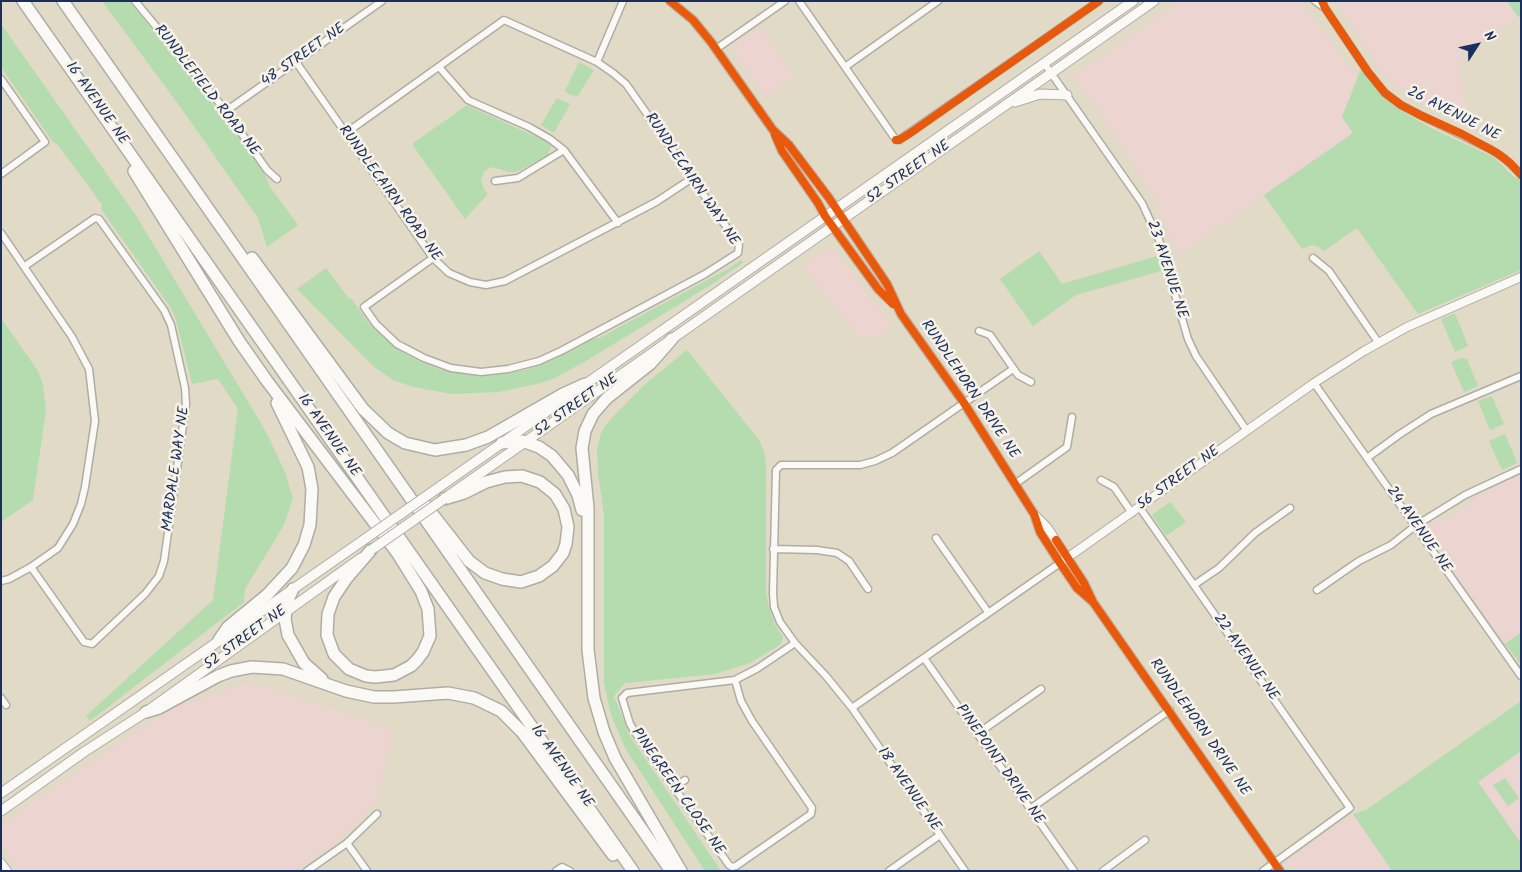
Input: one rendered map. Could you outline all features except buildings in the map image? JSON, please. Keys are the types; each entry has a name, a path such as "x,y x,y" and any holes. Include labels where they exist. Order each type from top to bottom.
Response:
{"highway":[{"name":"16 AVENUE NE","path":"23,1 633,871"},
{"name":"16 AVENUE NE","path":"63,1 670,871"},
{"path":"105,116 122,151 235,333 267,381 398,554 421,591 428,609 430,636 417,660 411,666 394,675 366,676 349,668 334,654 328,635 328,614 334,597 346,579 371,550"},
{"path":"180,167 199,186 352,395 376,423 396,439 415,446 435,450 466,445 488,437 563,394 585,384"},
{"path":"672,339 650,364 600,405 588,422 582,448 588,508 588,650 597,709 604,732 622,771 681,871"},
{"path":"219,640 228,627 267,595 292,568 298,558 310,525 312,489 308,467 267,381"},
{"path":"332,386 458,549 477,568 502,579 521,582 546,572 554,566 563,553 568,527 564,509 555,494 540,482 522,476 504,477 486,482 464,493 444,499"},
{"path":"502,443 522,440 524,443 545,451 563,468 578,496 587,532"},
{"path":"294,589 287,602 285,611 286,627 298,655 311,670 336,688"},
{"path":"146,712 159,708 218,676 230,671 252,667 283,669 336,688 374,697 438,694 466,696 484,701 501,711 522,732 625,871"}],"main road":[{"name":"52 STREET NE","path":"1,793 1133,1"},
{"name":"52 STREET NE","path":"1,811 84,752 146,712 371,550 1154,1"},
{"path":"1008,104 1040,94 1067,95"}],"street":[{"name":"RUNDLEFIELD ROAD NE","path":"135,1 226,111 267,170 278,179"},
{"name":"48 STREET NE","path":"226,111 382,1"},
{"path":"596,62 623,1"},
{"name":"RUNDLEHORN DRIVE NE","path":"670,1 693,20 716,49 773,130 789,146 836,208 887,284 897,307 964,402 1034,514 1040,532 1060,563 1077,588 1093,602"},
{"path":"716,49 785,1"},
{"path":"799,1 896,140 900,140 1099,1"},
{"path":"845,67 938,1"},
{"name":"26 AVENUE NE","path":"1315,1 1325,8"},
{"name":"26 AVENUE NE","path":"1322,1 1368,72 1385,92 1413,112 1490,149 1504,158 1519,172"},
{"name":"RUNDLECAIRN WAY NE","path":"346,133 504,20 596,62 614,73 626,84 738,246 738,253 705,274 538,361 508,369 481,372 451,368 424,358 397,344 376,324 364,307 433,258"},
{"name":"RUNDLECAIRN ROAD NE","path":"296,62 433,258 448,273 470,282 486,285 505,281 618,223 692,179"},
{"name":"23 AVENUE NE","path":"1044,63 1142,202 1159,240 1188,339 1196,356 1247,431"},
{"path":"439,67 468,100 529,127 550,139 564,150 618,223"},
{"path":"1,79 45,142 1,174"},
{"name":"RUNDLEHORN DRIVE NE","path":"773,130 782,151 825,216 878,290 897,307"},
{"path":"495,181 518,178 564,150"},
{"name":"MARDALE WAY NE","path":"25,266 95,218 99,219 164,310 170,325 185,388 186,404 164,561 158,576 145,594 92,644 84,642 31,568"},
{"path":"1,233 72,337 89,368 95,421 83,496 73,524 58,548 31,568 1,581"},
{"path":"1312,258 1329,271 1378,342"},
{"name":"56 STREET NE","path":"852,708 1140,508 1314,383 1378,342 1407,327 1521,276"},
{"path":"979,331 990,335 1018,375 1031,382"},
{"name":"18 AVENUE NE","path":"965,871 852,708 826,676 795,643 780,622 774,607 773,593 776,470 781,465 860,464 875,461 892,453 1013,368"},
{"path":"1367,458 1431,414 1521,376"},
{"name":"24 AVENUE NE","path":"1314,383 1521,676"},
{"path":"1015,484 1067,447 1072,417"},
{"path":"1317,590 1359,561 1391,545 1415,526 1465,495 1521,469"},
{"path":"1101,480 1114,487 1132,513"},
{"name":"22 AVENUE NE","path":"1140,508 1350,808 1275,863"},
{"path":"1194,585 1218,568 1255,533 1290,508"},
{"name":"RUNDLEHORN DRIVE NE","path":"1034,514 1048,527 1084,583 1093,602 1170,710 1280,871"},
{"path":"936,538 988,612"},
{"path":"773,549 817,550 837,553 849,561 868,588"},
{"name":"PINEGREEN CLOSE NE","path":"735,680 741,701 752,721 812,808 811,814 732,867 630,724 622,698 628,693 735,680 758,668 795,643"},
{"name":"PINEPOINT DRIVE NE","path":"924,658 1074,871"},
{"path":"977,734 1041,689"},
{"path":"1,698 6,705"},
{"path":"1030,809 1170,710"},
{"path":"674,787 685,780"},
{"path":"307,871 347,843 377,814"},
{"path":"889,871 940,835"},
{"path":"1103,871 1145,840"},
{"path":"347,843 367,871"},
{"path":"1263,871 1275,863"},
{"path":"1,864 6,871"},
{"path":"556,871 562,867 570,871"}],"shaded area":[{"path":"1182,1 1300,1 1357,77 1342,117 1353,133 1178,255 1156,201 1111,129 1074,76"},
{"path":"1335,1 1521,1 1521,15 1462,56 1458,66 1468,116 1467,122 1423,103 1400,90 1384,75"},
{"path":"760,27 794,77 766,97 734,52 733,46"},
{"path":"825,250 836,251 891,326 874,338 871,335 862,342 802,265"},
{"path":"1518,476 1521,480 1521,632 1505,644 1427,534 1427,528 1433,522 1441,522 1471,503 1480,494"},
{"path":"254,682 393,731 375,803 338,840 294,871 20,871 1,844 1,825 172,707"},
{"path":"1521,751 1521,843 1478,782"},
{"path":"1353,814 1392,871 1293,871 1288,863 1289,859"}],"green space":[{"path":"102,1 129,1 225,119 265,174 270,187 298,225 267,247 258,218 184,112"},
{"path":"1507,1 1521,1 1521,15 1518,17"},
{"path":"1,24 137,217 265,430 284,470 293,498 284,525 245,589 244,602 90,721 86,716 213,600 238,409 218,379 192,384 176,320 171,308 101,209 102,205 57,144 53,142 1,67"},
{"path":"579,62 594,70 578,96 571,95 565,91"},
{"path":"1361,69 1385,99 1402,111 1431,128 1491,156 1513,176 1521,180 1521,270 1418,314 1357,228 1324,251 1312,245 1302,249 1264,195 1353,133 1342,117"},
{"path":"557,98 570,104 554,133 541,125"},
{"path":"467,105 549,143 551,147 547,156 516,172 490,167 484,172 481,180 484,190 488,194 465,219 412,144"},
{"path":"1039,251 1062,284 1157,256 1161,271 1076,295 1033,326 1000,279"},
{"path":"741,260 743,263 709,286 553,379 498,392 452,394 413,387 393,380 374,367 297,289 326,268 368,322 396,348 419,361 442,370 490,376 525,370 550,361 592,339 599,338 728,269"},
{"path":"1455,313 1468,346 1455,352 1441,319"},
{"path":"1,318 38,371 43,385 46,410 33,500 1,522"},
{"path":"687,350 759,440 764,452 766,465 766,592 775,625 783,637 781,644 750,663 715,674 625,683 614,696 630,736 721,871 705,871 625,748 611,715 604,683 604,514 598,474 597,449 601,433 608,422 644,385"},
{"path":"1461,358 1467,359 1478,386 1464,392 1451,362"},
{"path":"1492,396 1504,424 1490,430 1478,401"},
{"path":"1505,434 1517,463 1502,470 1489,441"},
{"path":"1170,502 1186,522 1166,536 1152,515"},
{"path":"1521,632 1521,664 1505,644"},
{"path":"1521,701 1521,751 1478,782 1521,843 1521,871 1392,871 1353,814 1366,810"},
{"path":"1505,778 1519,798 1508,806 1493,785"}],"cycle path":[{"path":"670,1 693,20 711,42 773,130 789,145 829,198 887,284 901,314 964,403 1034,514 1040,532 1060,563 1077,588 1093,602"},
{"path":"896,140 909,134 1099,1"},
{"path":"1322,1 1368,72 1385,93 1401,105 1497,153 1521,175"},
{"path":"775,135 782,151 825,216 878,289 893,304"},
{"path":"1056,540 1084,583 1093,602 1280,871"}]}
